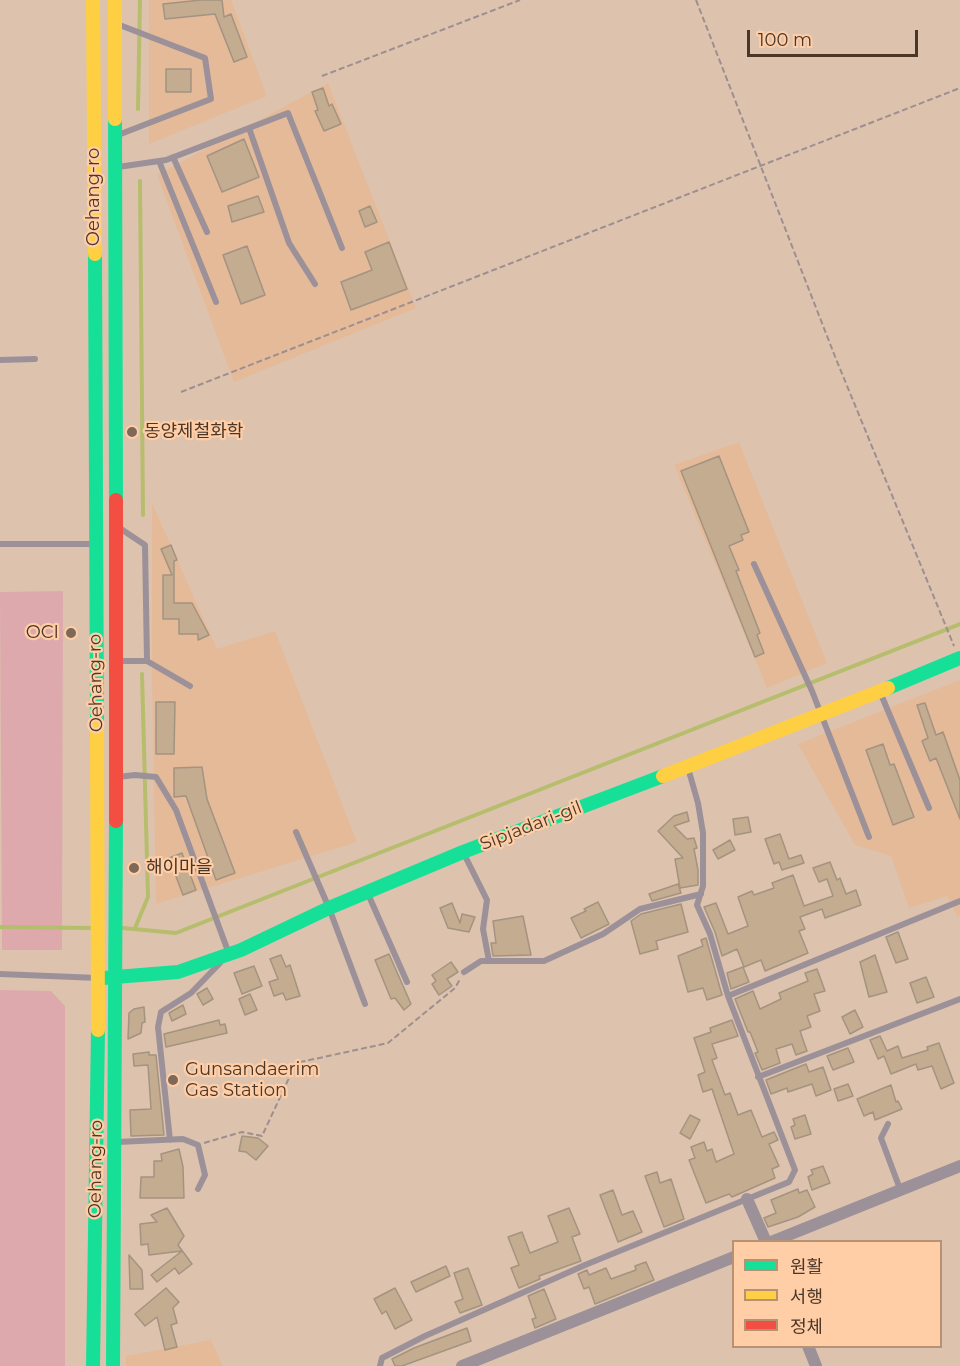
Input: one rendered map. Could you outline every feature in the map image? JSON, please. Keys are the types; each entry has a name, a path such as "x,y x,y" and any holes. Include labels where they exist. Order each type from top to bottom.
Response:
{"main road":[{"name":"Oehang-ro","path":"93,0 99,978 93,1366"},
{"name":"Oehang-ro","path":"115,0 116,978 114,1142 116,1365"},
{"name":"Sipjadari-gil","path":"99,978 178,972 229,954 329,908 463,852 822,715 960,658"}],"street":[{"path":"776,1240 960,1166"},
{"path":"747,1199 765,1240"},
{"path":"462,1366 732,1258"},
{"path":"808,1348 816,1366"}],"lane":[{"path":"115,23 206,58 211,99 115,136"},
{"path":"115,168 173,157 288,113 342,248"},
{"path":"249,128 289,243 315,284"},
{"path":"173,157 207,232"},
{"path":"159,161 216,302"},
{"path":"0,360 35,359"},
{"path":"115,525 146,545 147,661"},
{"path":"0,544 95,544"},
{"path":"754,564 812,691 869,837"},
{"path":"116,661 147,661 190,686"},
{"path":"880,691 929,808"},
{"path":"380,1366 382,1358 425,1336 585,1265 789,1182 795,1170 728,996 710,934 697,905 704,886 705,860 698,803 687,766"},
{"path":"116,777 135,775 156,777 176,810 229,954 191,993 160,1012 158,1027 170,1140"},
{"path":"296,832 329,908 365,1004"},
{"path":"463,852 487,900 483,929 489,961"},
{"path":"368,893 407,982"},
{"path":"464,972 481,961 544,961 603,934 640,909 701,894"},
{"path":"728,996 960,901"},
{"path":"0,974 99,978"},
{"path":"758,1077 960,999"},
{"path":"888,1124 881,1138 900,1190"},
{"path":"114,1142 183,1139 198,1145 205,1175 198,1189"}],"path":[{"path":"322,76 520,0"},
{"path":"696,0 832,348 950,638"},
{"path":"182,392 960,88"},
{"path":"198,1145 242,1132 262,1136 296,1063 388,1043 454,988 464,972"}],"shaded area":[{"path":"149,0 231,0 267,96 149,144"},
{"path":"328,83 416,308 234,382 157,175"},
{"path":"739,442 827,663 767,688 674,465"},
{"path":"152,503 217,649 275,631 357,842 156,904 152,676"},
{"path":"63,591 62,950 2,950 0,592"},
{"path":"960,680 960,915 957,916 947,896 909,908 891,856 855,845 798,744"},
{"path":"0,990 51,991 65,1006 65,1366 0,1366"},
{"path":"211,1340 223,1366 126,1366 126,1356"}],"building":[{"path":"222,0 224,17 231,14 247,57 234,62 215,14 165,19 163,4"},
{"path":"166,69 191,69 191,92 166,92"},
{"path":"323,88 329,106 332,104 341,124 324,131 315,111 318,110 312,92"},
{"path":"244,139 259,177 222,192 207,156"},
{"path":"258,196 264,212 232,222 228,206"},
{"path":"370,206 377,222 365,227 359,211"},
{"path":"389,242 407,289 351,310 341,282 372,270 365,252"},
{"path":"247,246 265,295 241,304 223,255"},
{"path":"719,456 749,532 741,535 743,540 729,546 760,633 757,635 764,653 755,657 681,471"},
{"path":"171,545 177,560 174,561 174,603 192,603 209,635 198,640 198,634 179,634 179,619 163,619 163,575 172,575 161,549"},
{"path":"156,702 175,702 174,754 156,754"},
{"path":"925,703 936,735 943,732 960,780 960,819 936,758 930,761 922,741 928,738 917,705"},
{"path":"883,744 890,765 894,764 914,817 893,825 866,750"},
{"path":"202,767 207,799 235,873 216,880 186,796 174,797 174,768"},
{"path":"687,812 689,821 674,826 687,839 694,838 697,848 694,849 698,885 680,888 675,859 683,858 658,831 674,816"},
{"path":"748,817 751,832 735,835 733,819"},
{"path":"780,834 789,859 801,855 804,863 782,870 779,862 774,864 765,839"},
{"path":"730,840 735,850 718,859 713,850"},
{"path":"182,853 196,890 183,895 169,858"},
{"path":"830,862 846,894 856,890 861,905 825,918 822,909 800,917 805,929 799,931 808,953 765,971 761,960 744,967 737,949 722,956 704,907 716,903 728,934 748,926 738,897 752,891 754,895 774,888 772,883 793,875 804,906 833,896 827,879 819,882 813,868"},
{"path":"678,884 681,893 652,901 649,894"},
{"path":"598,902 609,924 581,938 571,918"},
{"path":"452,903 460,923 462,914 475,917 469,932 448,928 440,908"},
{"path":"681,904 688,932 656,941 658,949 640,954 631,921 641,914"},
{"path":"523,916 531,955 493,956 491,943 496,943 493,921"},
{"path":"898,932 908,959 896,963 886,937"},
{"path":"706,938 722,995 707,1000 703,988 688,992 678,956 703,946 701,940"},
{"path":"389,954 411,1004 404,1010 395,998 391,999 375,960"},
{"path":"281,955 286,967 290,965 300,996 286,1000 283,993 274,996 269,982 278,979 270,959"},
{"path":"875,955 887,992 869,997 860,962"},
{"path":"451,962 458,972 447,979 452,986 439,995 432,984 436,981 432,975"},
{"path":"254,966 262,986 242,994 234,973"},
{"path":"743,967 749,982 731,989 727,973"},
{"path":"817,969 825,991 814,994 820,1011 807,1016 811,1027 800,1031 807,1051 796,1055 792,1044 776,1049 780,1063 762,1070 755,1053 758,1052 735,999 753,991 760,1009 781,999 779,993 808,981 805,973"},
{"path":"926,977 934,997 917,1003 910,983"},
{"path":"207,988 213,999 203,1005 197,994"},
{"path":"250,994 257,1010 245,1015 239,999"},
{"path":"183,1005 186,1014 172,1021 169,1013"},
{"path":"144,1007 145,1022 142,1023 141,1033 128,1039 129,1013 134,1009"},
{"path":"855,1010 863,1027 850,1034 842,1017"},
{"path":"219,1020 220,1025 225,1024 227,1033 166,1047 164,1034"},
{"path":"732,1020 738,1036 712,1044 717,1058 712,1060 725,1095 730,1093 738,1115 751,1110 762,1137 774,1132 778,1140 769,1144 779,1166 772,1169 775,1178 732,1197 729,1194 706,1203 689,1160 695,1158 691,1147 704,1142 707,1151 712,1149 716,1162 734,1154 712,1089 703,1092 698,1075 705,1072 694,1038 711,1032 710,1028"},
{"path":"880,1036 887,1051 898,1046 902,1058 928,1050 927,1047 939,1043 954,1083 941,1089 932,1066 918,1070 916,1064 891,1074 884,1056 878,1059 870,1040"},
{"path":"848,1048 854,1062 833,1070 827,1056"},
{"path":"149,1052 149,1055 156,1055 164,1135 131,1136 130,1110 151,1109 148,1065 134,1066 133,1054"},
{"path":"806,1064 809,1072 823,1067 831,1090 816,1096 812,1084 788,1092 787,1088 771,1094 766,1080"},
{"path":"848,1084 853,1096 838,1101 834,1089"},
{"path":"891,1085 896,1102 898,1101 902,1109 875,1120 873,1112 864,1116 857,1099"},
{"path":"690,1115 700,1120 690,1139 680,1133"},
{"path":"805,1115 811,1134 795,1139 791,1127 795,1125 793,1119"},
{"path":"242,1136 258,1138 268,1146 256,1160 246,1152 239,1151"},
{"path":"179,1149 183,1167 184,1198 140,1198 141,1177 154,1177 154,1161 162,1161 161,1154"},
{"path":"823,1166 830,1183 812,1190 808,1177 813,1174 811,1170"},
{"path":"657,1172 660,1183 671,1179 684,1219 664,1227 645,1176"},
{"path":"798,1189 799,1193 807,1190 815,1207 798,1217 768,1227 764,1218 776,1213 771,1200"},
{"path":"613,1190 622,1215 633,1211 642,1232 618,1242 600,1195"},
{"path":"167,1208 184,1236 178,1245 192,1264 179,1274 175,1268 157,1282 151,1275 182,1251 149,1255 148,1244 141,1245 140,1224 157,1222 151,1215"},
{"path":"569,1208 580,1234 572,1237 581,1261 539,1276 540,1279 519,1288 511,1268 519,1265 508,1237 522,1232 530,1253 558,1242 548,1216"},
{"path":"129,1255 142,1270 143,1289 130,1289"},
{"path":"646,1262 654,1280 595,1304 589,1287 584,1289 578,1274 587,1270 589,1275 606,1268 611,1279 636,1270 635,1266"},
{"path":"446,1266 450,1276 416,1292 411,1282"},
{"path":"468,1268 482,1305 460,1313 455,1302 463,1299 454,1273"},
{"path":"166,1288 179,1302 173,1308 177,1323 171,1325 177,1347 165,1350 157,1317 145,1326 135,1314"},
{"path":"395,1288 412,1320 395,1329 386,1311 382,1314 374,1299"},
{"path":"544,1289 556,1319 535,1328 532,1319 536,1318 528,1296"},
{"path":"467,1328 471,1341 402,1366 395,1366 392,1359"}],"waterway":[{"path":"138,109 140,0"},
{"path":"140,181 143,515"},
{"path":"123,928 176,933 960,624"},
{"path":"135,928 148,897 142,674"},
{"path":"0,927 94,928"}],"traffic: fast":[{"path":"115,119 116,500"},
{"path":"95,254 97,724"},
{"path":"888,688 960,658"},
{"path":"103,978 178,972 241,950 329,908 463,852 663,776"},
{"path":"113,1366 116,821"},
{"path":"93,1366 98,1030"}],"traffic: slow":[{"path":"93,0 95,254"},
{"path":"115,0 115,119"},
{"path":"663,776 888,688"},
{"path":"97,724 98,1030"}],"traffic: jam":[{"path":"116,500 116,821"}],"place":[{"name":"동양제철화학","path":"132,432"},
{"name":"OCI","path":"71,633"},
{"name":"해이마을","path":"134,868"},
{"name":"Gunsandaerim Gas Station","path":"173,1080"}]}
